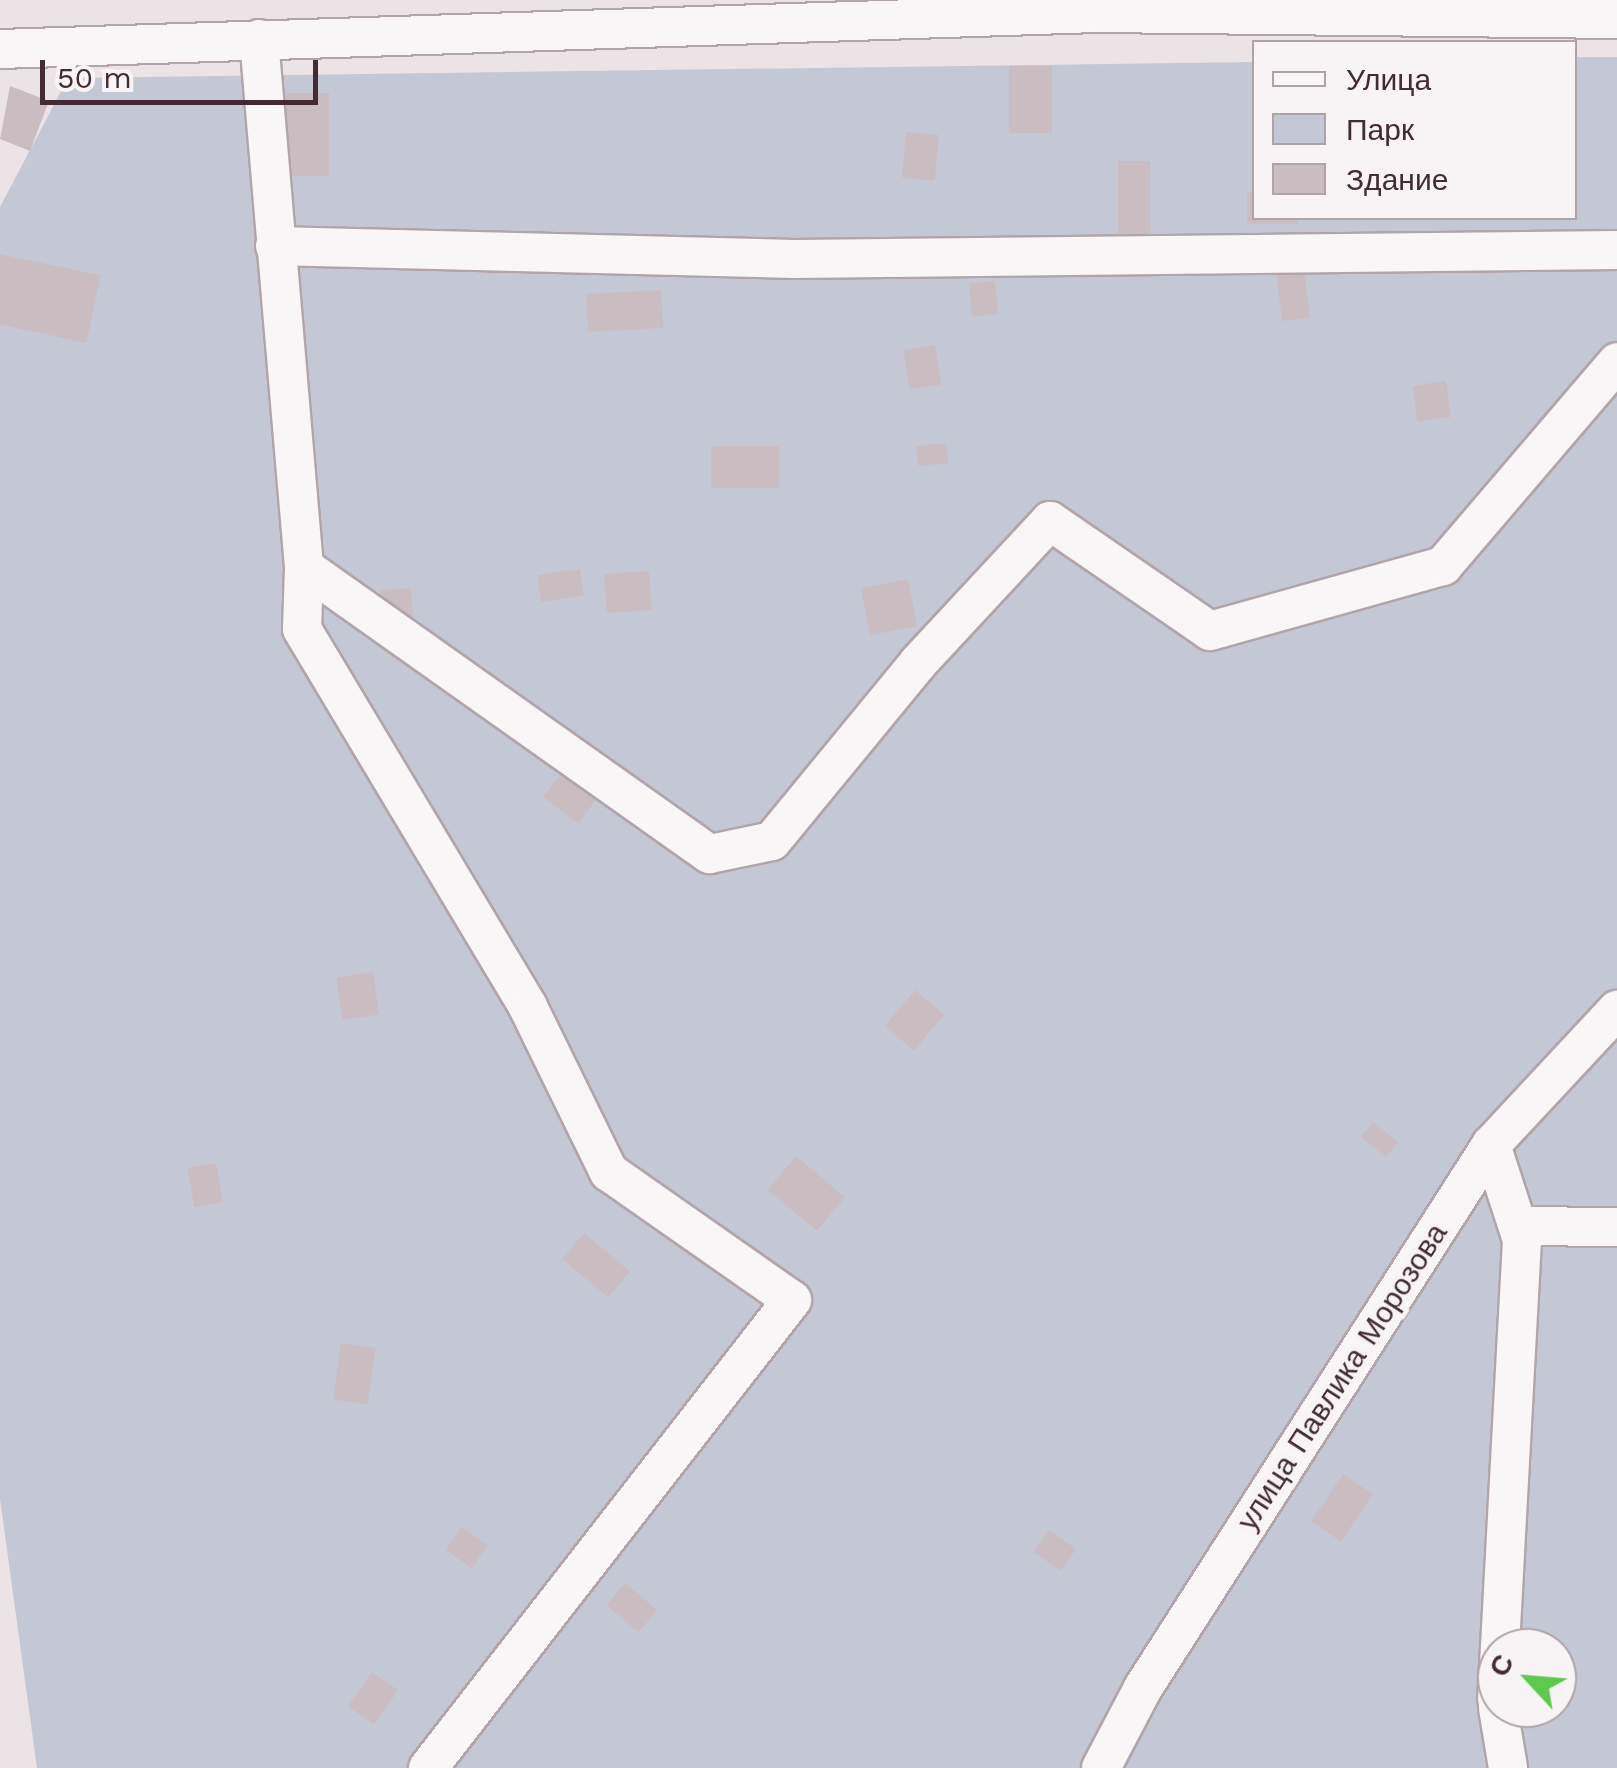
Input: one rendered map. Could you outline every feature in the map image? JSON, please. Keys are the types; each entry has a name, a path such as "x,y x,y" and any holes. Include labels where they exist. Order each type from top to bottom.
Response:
{"street":[{"path":"0,49 1098,13 1617,19"},
{"path":"259,39 304,567 302,629 528,1007 609,1172 792,1300 428,1768"},
{"path":"275,246 795,259 1617,250"},
{"path":"304,567 710,854 772,841 918,663 1050,521 1210,631 1443,566 1617,362"},
{"name":"улица Павлика Морозова","path":"1100,1768 1143,1688 1491,1144 1617,1010"},
{"path":"1491,1144 1518,1226 1500,1628"},
{"path":"1518,1226 1617,1227"},
{"path":"1501,1728 1508,1768"}],"green space":[{"path":"1577,57 1617,57 1617,1768 37,1768 0,1499 0,207 68,78 1252,62 1252,220 1577,220"}],"building":[{"path":"1009,66 1052,66 1052,133 1009,133"},
{"path":"10,86 49,101 30,151 0,139"},
{"path":"280,93 329,93 329,176 280,176"},
{"path":"906,132 939,135 935,181 902,178"},
{"path":"1118,161 1150,161 1150,237 1118,237"},
{"path":"1247,192 1252,192 1252,220 1298,220 1298,224 1247,224"},
{"path":"0,254 101,275 86,343 0,325"},
{"path":"1304,270 1310,318 1282,321 1276,273"},
{"path":"995,281 998,314 972,316 969,283"},
{"path":"661,290 663,328 588,332 586,294"},
{"path":"935,345 941,385 910,390 903,350"},
{"path":"1446,381 1451,417 1417,421 1412,386"},
{"path":"946,443 948,463 918,466 916,446"},
{"path":"711,446 779,446 779,488 711,488"},
{"path":"580,569 584,596 541,602 537,575"},
{"path":"649,571 652,610 607,613 604,574"},
{"path":"908,579 917,626 870,635 861,588"},
{"path":"411,588 413,617 382,619 380,590"},
{"path":"561,773 596,799 578,823 543,797"},
{"path":"373,972 379,1015 342,1020 336,977"},
{"path":"915,990 944,1014 914,1050 885,1026"},
{"path":"1373,1122 1398,1142 1386,1157 1361,1137"},
{"path":"796,1156 845,1197 817,1231 768,1190"},
{"path":"216,1163 223,1202 194,1207 187,1168"},
{"path":"584,1233 630,1272 608,1298 562,1259"},
{"path":"341,1343 376,1348 368,1404 333,1399"},
{"path":"1343,1474 1373,1494 1341,1541 1311,1521"},
{"path":"462,1527 488,1546 471,1568 446,1550"},
{"path":"1049,1530 1076,1549 1061,1571 1034,1552"},
{"path":"625,1583 657,1610 639,1632 606,1605"},
{"path":"372,1672 398,1690 374,1725 348,1706"}]}
